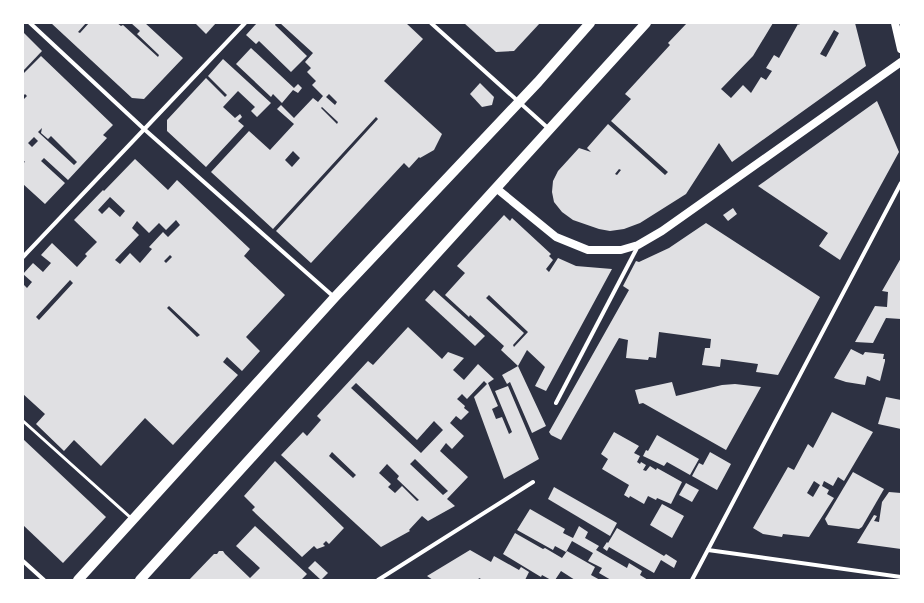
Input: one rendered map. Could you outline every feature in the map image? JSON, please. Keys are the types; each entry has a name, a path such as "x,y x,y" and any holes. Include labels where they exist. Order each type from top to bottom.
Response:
{"main road":[{"path":"78,580 335,297 519,102 590,23"},
{"path":"140,580 646,23"},
{"path":"895,23 901,49"},
{"path":"496,188 556,237 588,250 621,250 638,245 662,231 901,62"}],"street":[{"path":"30,23 144,129 335,297"},
{"path":"23,257 245,23"},
{"path":"431,23 549,130"},
{"path":"692,580 901,183"},
{"path":"556,403 638,245"},
{"path":"378,580 533,482"},
{"path":"708,550 901,577"},
{"path":"23,561 44,580"}],"lane":[{"path":"23,420 133,520"}],"building":[{"path":"51,23 86,23 78,32 80,33 89,23 117,23 121,26 123,25 158,57 159,55 137,34 140,31 131,23 145,23 183,58 144,99 132,98"},
{"path":"195,23 216,23 206,34"},
{"path":"257,23 276,23 275,25 307,56 291,72 259,41 256,44 246,35"},
{"path":"280,23 406,23 423,39 384,81 442,134 434,150 420,158 419,157 409,168 404,163 311,263 276,231 378,119 376,117 273,229 211,172 249,131 270,150 294,124 277,109 281,105 294,118 313,98 318,102 323,96 312,85 316,81 307,72 311,68 305,62 313,53","holes":["329,94 337,102 335,105 326,97","322,107 338,122 337,124 321,108","293,151 300,158 292,167 285,160"]},
{"path":"464,23 540,23 514,51 496,52"},
{"path":"687,23 773,23 753,56 721,89 731,98 743,85 751,93 761,77 766,80 772,71 766,68 774,55 779,58 798,24 799,25 800,23 855,23 866,66 732,162 719,143 686,194 640,223 624,229 610,231 599,229 573,220 562,212 554,202 552,192 553,181 558,171 579,148 591,152 587,148 608,124 665,175 668,172 611,121 631,99 625,94 670,45 668,43","holes":["834,30 839,33 826,57 820,54","619,169 621,170 617,175 615,174"]},
{"path":"23,32 42,51 23,71"},
{"path":"251,48 294,88 298,84 302,88 298,93 293,90 282,103 273,94 271,97 236,64"},
{"path":"41,56 113,125 103,135 107,138 68,180 44,158 41,161 65,183 45,204 23,184 23,163 25,162 23,160 23,100 27,96 25,94 23,96 23,74","holes":["42,128 41,133 48,139 51,136 77,162 74,165 38,132","34,137 38,141 32,147 28,143"]},
{"path":"223,59 271,103 257,117 251,111 255,107 238,91 223,107 235,118 240,114 242,117 238,121 244,126 206,167 167,131 167,120 206,78 225,97 227,95 208,76"},
{"path":"480,83 494,97 492,105 482,107 470,94"},
{"path":"877,101 899,152 840,260 819,246 828,233 758,186"},
{"path":"135,159 168,190 177,180 250,249 244,256 285,295 246,337 260,351 242,371 227,357 223,362 238,375 173,445 145,418 101,466 74,440 64,451 36,424 45,414 23,394 23,284 27,288 32,282 23,274 33,263 43,272 51,263 41,255 52,243 77,267 87,256 85,254 97,242 74,220 103,190 104,191","holes":["110,197 125,211 120,217 109,207 102,214 98,210","176,220 180,225 168,237 163,232 149,247 152,249 140,263 130,253 120,264 115,260 139,235 132,228 137,221 149,233 159,223 166,230","170,255 172,257 166,263 164,261","70,280 73,283 39,320 36,317","169,306 200,335 197,337 167,308"]},
{"path":"733,208 737,214 728,221 723,215"},
{"path":"504,215 510,221 512,218 551,254 549,256 553,260 546,269 549,272 558,258 576,266 612,269 546,391 535,386 545,367 527,350 518,366 501,350 504,346 470,315 469,317 445,295 465,273 457,266","holes":["489,295 528,332 514,347 513,345 524,333 486,298"]},
{"path":"706,223 820,297 778,375 756,372 758,364 721,359 720,367 702,365 705,348 710,348 711,339 659,332 656,358 649,357 648,360 626,358 628,340 619,338 561,440 551,435 549,432 629,290 623,286 636,261 639,262 669,248"},
{"path":"901,258 901,319 886,318 873,343 855,342 875,306 887,307 888,292 882,291"},
{"path":"434,290 485,336 475,346 425,300"},
{"path":"408,327 442,359 448,352 464,358 453,370 464,380 478,364 494,379 488,383 498,406 492,409 496,419 502,417 509,434 512,432 495,391 508,386 539,459 504,479 474,397 487,384 484,381 467,399 462,394 457,399 469,412 461,420 456,416 450,423 464,436 452,449 446,443 440,451 468,477 447,499 455,506 428,521 422,516 409,530 410,531 381,547 281,455 303,432 307,436 321,420 317,416 368,361 373,365","holes":["356,383 417,440 434,421 443,430 421,453 351,388","332,452 356,475 353,478 329,456","415,459 448,491 443,495 410,464","387,464 399,476 397,479 419,500 417,501 402,486 395,493 388,487 391,484 379,473"]},
{"path":"851,349 863,355 865,352 884,354 883,359 885,359 885,361 880,381 867,376 865,385 846,382 834,378"},
{"path":"518,366 546,426 532,433 510,382 507,384 502,375"},
{"path":"672,382 676,396 722,385 735,384 761,387 726,450 643,403 639,404 635,390"},
{"path":"886,397 901,400 901,429 878,424"},
{"path":"832,412 873,432 844,481 838,477 833,486 824,481 822,486 829,490 827,494 834,498 809,537 783,534 782,537 763,534 753,528 788,467 794,470 808,444 813,448","holes":["814,481 820,485 813,497 807,493"]},
{"path":"614,432 639,446 634,453 640,456 637,462 640,464 641,462 646,465 643,470 646,471 650,466 656,470 657,468 682,482 671,504 648,496 644,504 630,496 629,498 624,495 629,485 602,469 608,459 601,454"},
{"path":"657,435 699,459 690,475 667,462 664,466 643,456 646,450 648,451"},
{"path":"23,439 106,517 63,563 23,525"},
{"path":"710,452 731,464 717,490 692,476 699,463 703,465"},
{"path":"275,461 344,528 329,544 326,541 323,544 325,546 317,549 314,546 302,557 252,510 255,507 244,496"},
{"path":"853,472 884,489 862,527 859,529 828,525 825,519"},
{"path":"686,483 699,490 692,502 679,495"},
{"path":"554,487 617,523 610,536 548,499"},
{"path":"889,492 901,493 901,549 857,543 874,515 877,516 874,521 879,522 882,502"},
{"path":"662,504 684,516 672,538 650,525"},
{"path":"530,509 565,529 563,533 573,538 579,526 588,532 585,538 599,546 596,550 627,568 629,563 642,571 640,575 648,580 611,580 599,573 602,568 588,561 593,553 572,541 566,552 555,546 553,550 517,530"},
{"path":"255,526 307,574 301,580 189,580 214,554 217,554 219,551 223,551 250,578 260,568 236,546"},
{"path":"617,528 664,556 666,554 677,561 674,568 661,560 654,573 609,547 607,551 603,548 607,542 608,543"},
{"path":"515,533 562,558 567,551 595,567 591,575 600,580 575,580 561,571 555,580 551,580 542,575 541,577 503,554"},
{"path":"470,550 491,562 494,556 519,570 521,567 529,572 525,580 483,580 479,578 478,580 433,580 427,576"},
{"path":"315,561 328,573 321,580 308,568"}]}
